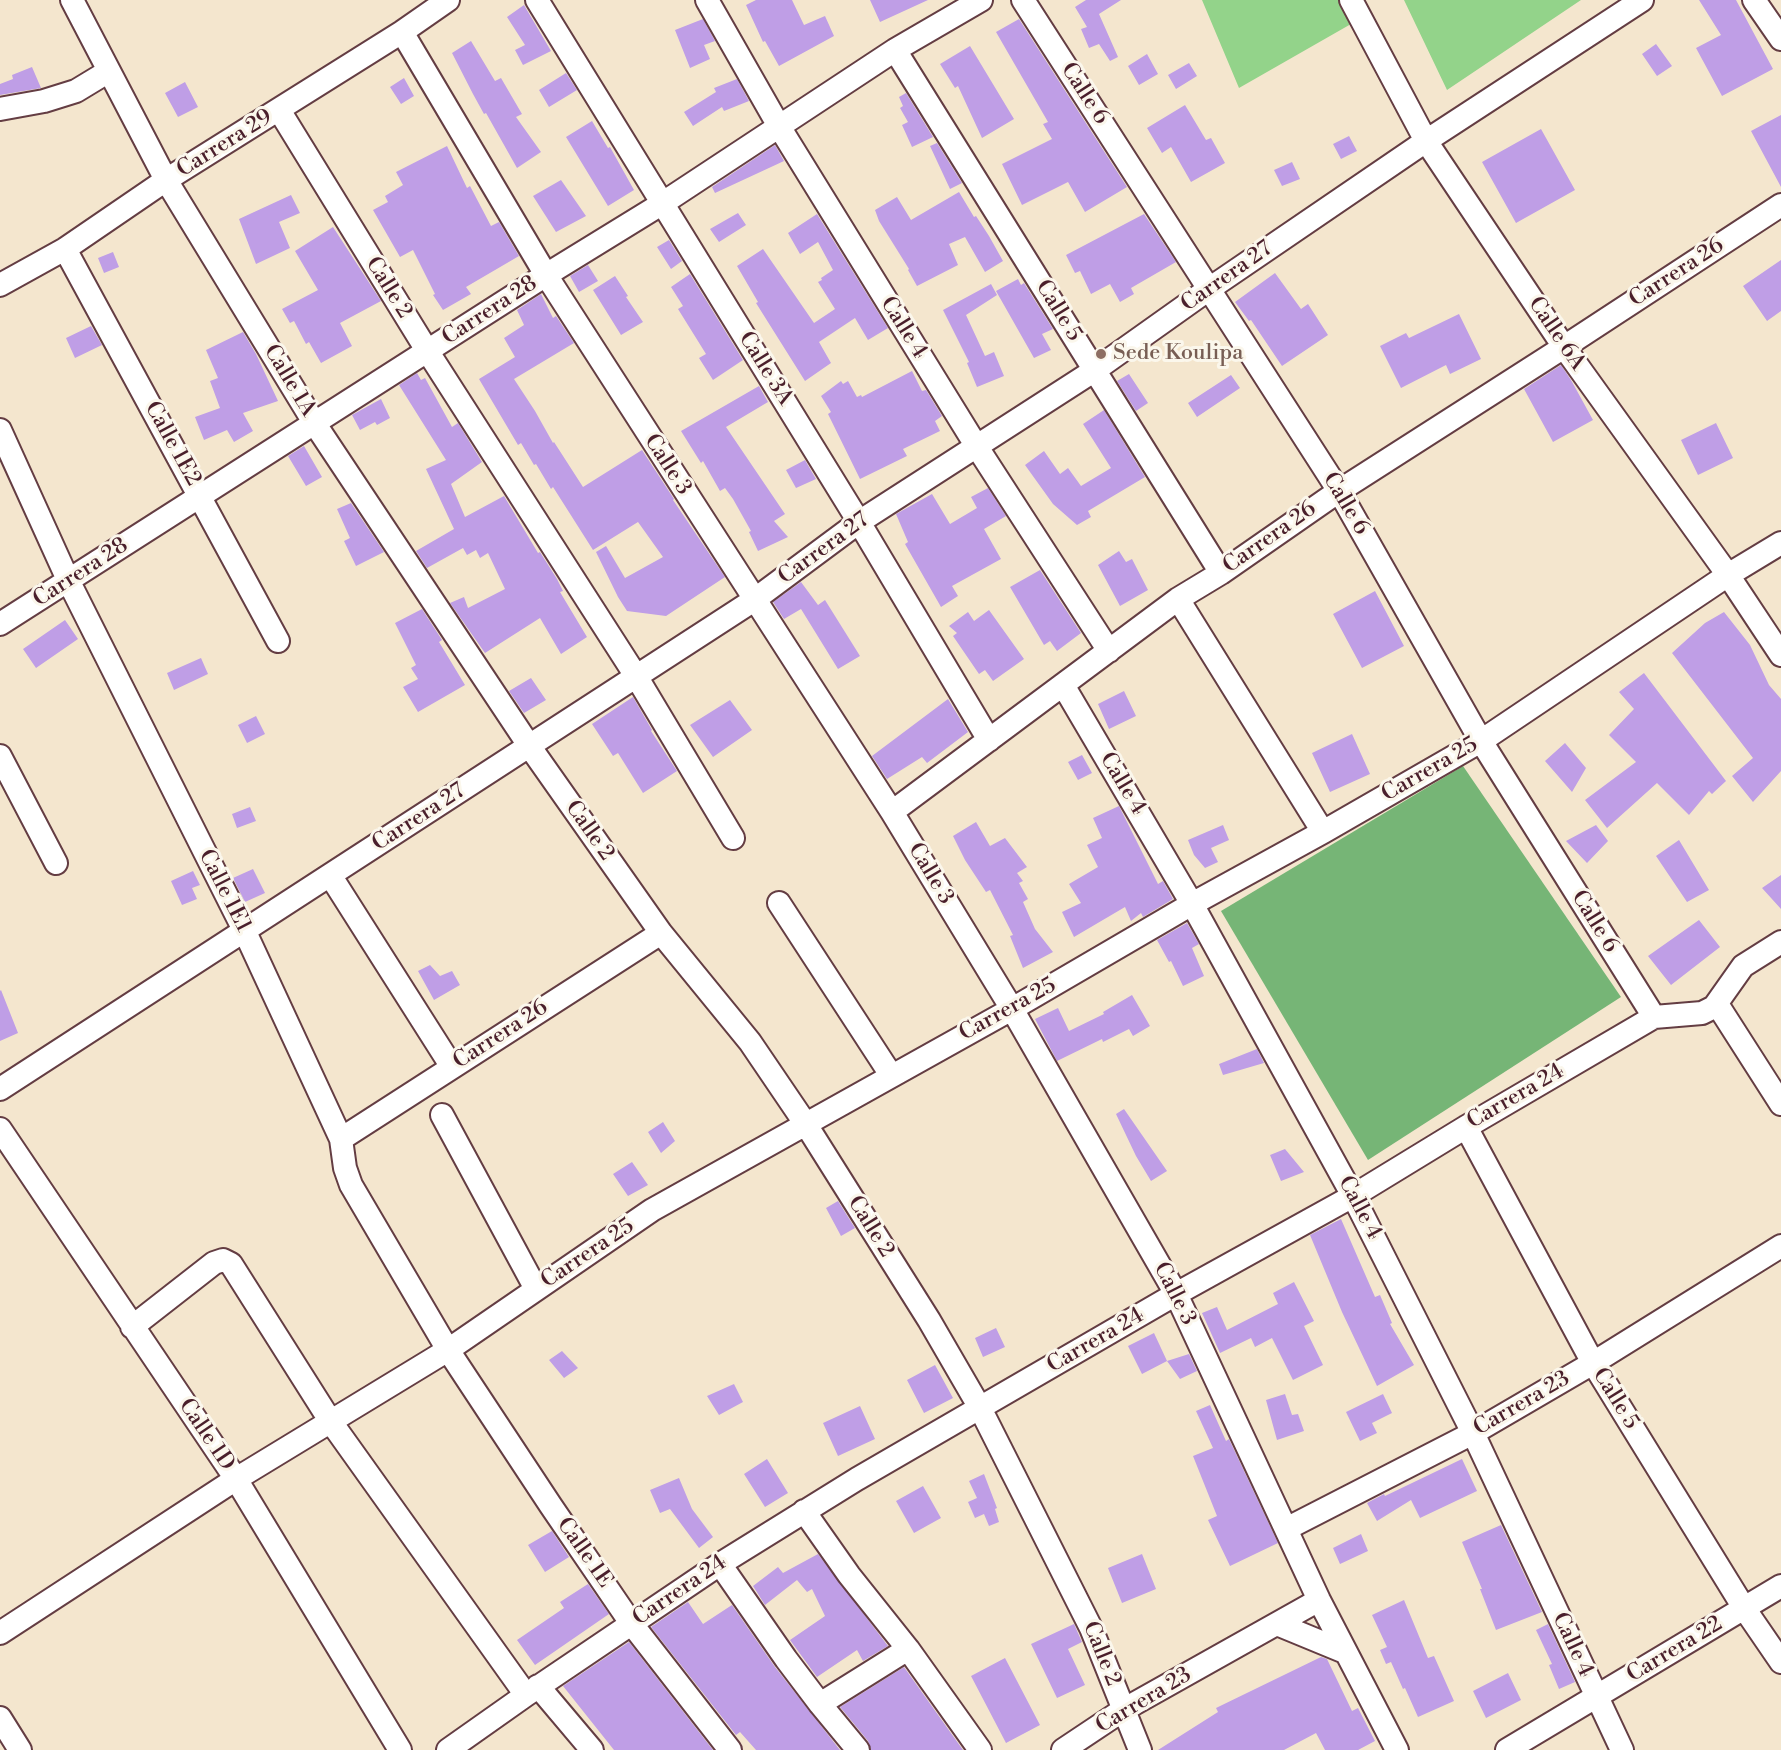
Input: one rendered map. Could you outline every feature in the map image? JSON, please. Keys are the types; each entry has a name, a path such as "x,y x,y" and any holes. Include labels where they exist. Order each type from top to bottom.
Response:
{"street":[{"name":"Calle 1A","path":"72,0 166,180 315,424 530,747"},
{"name":"Carrera 29","path":"0,285 65,249 166,180 402,32 448,0"},
{"name":"Calle 3A","path":"537,0 859,522 988,740"},
{"name":"Calle 4","path":"707,0 780,128 977,447 1109,651"},
{"name":"Carrera 28","path":"0,624 780,128 895,50 981,0"},
{"name":"Calle 6","path":"1023,0 1339,491 1481,741 1654,1017"},
{"name":"Calle 6A","path":"1351,0 1426,141 1564,347 1728,575 1781,655"},
{"name":"Carrera 27","path":"0,1089 754,600 859,522 1095,370 1426,141 1642,0"},
{"path":"1754,0 1781,39"},
{"name":"Calle 3","path":"402,32 546,275 892,812 1012,1008 1176,1294 1319,1600 1397,1750"},
{"name":"Calle 5","path":"895,50 1221,573"},
{"path":"0,109 44,102 76,91 109,71"},
{"name":"Calle 2","path":"279,110 428,352 636,676 733,838"},
{"name":"Carrera 26","path":"892,812 1178,599 1221,573 1339,491 1781,205"},
{"name":"Calle 1E2","path":"65,249 278,641"},
{"name":"Calle 1E1","path":"1,437 69,582 244,932 341,1139 345,1168 351,1185 448,1350"},
{"name":"Carrera 25","path":"0,1634 236,1479 448,1350 652,1210 1481,741 1728,575 1781,543"},
{"path":"1178,599 1323,832"},
{"name":"Calle 4","path":"1063,685 1192,904 1353,1196 1473,1433 1622,1750"},
{"name":"Calle 2","path":"530,747 661,933 750,1042 805,1123 929,1320 980,1408 1091,1628 1140,1750"},
{"path":"0,756 56,863"},
{"path":"330,875 452,1067"},
{"path":"779,903 891,1075"},
{"name":"Carrera 26","path":"341,1139 661,933"},
{"path":"1781,942 1743,966 1717,1004 1781,1104"},
{"name":"Carrera 24","path":"448,1750 532,1690 720,1564 804,1511 1176,1294 1353,1196 1654,1017 1702,1013 1717,1004"},
{"path":"442,1115 536,1289"},
{"name":"Calle 5","path":"1466,1127 1593,1364 1744,1608 1781,1662"},
{"name":"Calle 1D","path":"0,1129 236,1479 400,1750"},
{"name":"Carrera 23","path":"1286,1529 1473,1433 1593,1364 1781,1246"},
{"path":"132,1327 214,1263 223,1260 231,1264 330,1422 532,1690 592,1750"},
{"name":"Calle 1E","path":"448,1350 632,1623 730,1750"},
{"path":"804,1511 849,1575 908,1649 980,1750"},
{"path":"720,1564 820,1704 858,1750"},
{"name":"Carrera 22","path":"1507,1750 1781,1586"},
{"name":"Carrera 23","path":"1063,1750 1123,1710 1319,1600"},
{"path":"1277,1624 1346,1652"},
{"path":"820,1704 908,1649"},
{"path":"0,1718 20,1750"}],"green space":[{"path":"1202,0 1346,0 1358,20 1239,88"},
{"path":"1404,0 1581,0 1447,90"},
{"path":"1463,766 1621,997 1368,1160 1221,911"}],"building":[{"path":"756,0 792,0 804,25 825,16 834,36 779,66 765,41 763,42 746,5"},
{"path":"870,0 928,0 880,22"},
{"path":"1086,0 1121,0 1099,14 1118,57 1110,61 1099,44 1089,48 1081,29 1087,27 1075,7"},
{"path":"1699,0 1736,0 1773,69 1722,96 1696,48 1721,35"},
{"path":"524,5 551,51 523,65 515,50 525,45 507,17"},
{"path":"703,19 715,41 704,45 710,59 690,68 675,30"},
{"path":"1019,19 1127,187 1085,212 1068,182 1022,205 1002,164 1052,139 1043,124 1048,122 996,32"},
{"path":"471,41 495,81 501,78 522,114 516,117 541,152 517,168 486,113 484,114 452,53"},
{"path":"1656,44 1672,66 1657,76 1642,54"},
{"path":"970,46 1014,119 982,138 958,86 955,88 940,64"},
{"path":"1147,54 1158,74 1139,85 1128,66"},
{"path":"1189,63 1197,76 1176,89 1168,75"},
{"path":"32,67 41,88 0,95 0,84 13,79 12,75"},
{"path":"566,73 577,90 549,107 539,90"},
{"path":"404,78 414,96 401,104 390,87"},
{"path":"737,79 749,101 724,111 722,107 693,126 684,112 716,92 714,88"},
{"path":"185,82 198,107 178,117 165,93"},
{"path":"906,93 933,137 912,147 902,125 908,122 900,108 903,106 899,97"},
{"path":"1185,105 1206,140 1211,138 1225,163 1191,182 1171,147 1162,153 1147,128"},
{"path":"1781,115 1781,187 1751,131"},
{"path":"592,121 608,148 610,147 634,190 608,206 566,137"},
{"path":"1541,129 1575,190 1516,223 1482,162"},
{"path":"1349,136 1357,151 1341,159 1333,144"},
{"path":"937,143 962,183 950,189 930,146"},
{"path":"775,145 784,161 715,193 712,187"},
{"path":"447,146 467,188 470,186 491,226 499,222 519,256 466,287 471,294 443,310 433,295 435,294 413,250 400,257 373,210 388,202 385,196 403,185 396,172"},
{"path":"1292,162 1300,179 1282,186 1274,170"},
{"path":"561,180 586,216 556,232 533,196"},
{"path":"959,192 1003,261 985,272 965,237 949,244 958,265 917,286 879,221 875,210 897,197 911,220"},
{"path":"291,195 300,213 279,222 290,248 256,264 239,219"},
{"path":"738,213 746,225 719,242 710,229"},
{"path":"817,214 888,328 868,340 855,318 819,342 831,363 805,381 756,303 758,302 737,266 763,249 814,323 835,309 818,282 833,270 818,242 800,254 788,233"},
{"path":"1144,214 1176,262 1131,288 1134,294 1120,302 1110,284 1091,294 1080,271 1075,273 1066,255"},
{"path":"333,227 381,301 340,323 352,346 321,363 309,342 306,344 294,321 290,323 282,309 318,290 295,251"},
{"path":"669,240 682,261 671,269 657,247"},
{"path":"113,252 119,267 104,273 98,258"},
{"path":"1781,260 1781,311 1767,321 1743,286"},
{"path":"588,265 598,281 579,292 570,276"},
{"path":"1275,273 1301,309 1308,304 1328,335 1282,366 1251,320 1249,321 1235,302"},
{"path":"690,274 743,360 713,380 699,358 706,354 678,309 683,306 671,287"},
{"path":"615,276 643,322 621,335 593,290"},
{"path":"1018,279 1021,285 1024,283 1053,329 1042,334 1051,350 1034,358 996,291"},
{"path":"991,284 997,295 966,315 985,356 994,352 1004,376 977,387 967,363 969,362 943,310"},
{"path":"541,294 553,318 556,316 574,343 514,379 553,443 583,487 642,450 725,577 666,616 627,611 596,552 606,546 625,578 663,557 638,522 593,550 553,487 551,489 521,443 518,445 479,379 515,357 504,338 524,325 517,310"},
{"path":"1459,314 1481,359 1450,374 1446,365 1401,388 1380,346 1406,333 1409,338"},
{"path":"91,326 102,345 75,358 66,338"},
{"path":"243,332 278,401 243,413 253,431 234,442 227,430 204,440 195,417 220,408 210,381 218,378 206,350"},
{"path":"1561,365 1593,420 1553,442 1524,389"},
{"path":"912,371 922,391 926,390 942,416 935,421 940,431 903,449 907,456 860,479 828,414 831,412 821,396 841,381 843,384 848,381 857,397 861,395 862,397"},
{"path":"417,373 421,380 425,378 452,427 458,423 482,462 451,484 465,517 504,496 538,553 540,552 557,579 563,591 560,592 587,637 561,654 540,618 485,653 450,603 464,597 468,608 505,589 488,553 480,558 476,550 467,555 463,548 427,568 416,551 454,529 426,469 446,460 399,385"},
{"path":"1129,374 1148,403 1136,411 1117,381"},
{"path":"1231,375 1240,388 1197,417 1188,403"},
{"path":"759,386 768,402 726,427 785,514 774,521 788,537 758,551 749,532 751,531 733,499 725,488 720,491 703,461 701,463 681,431"},
{"path":"381,399 390,418 377,425 375,422 360,430 352,415"},
{"path":"1104,410 1145,477 1088,511 1091,517 1077,525 1053,504 1025,465 1044,451 1060,474 1068,468 1081,486 1111,468 1083,424"},
{"path":"1716,423 1733,458 1698,475 1681,440"},
{"path":"304,446 322,477 306,486 288,456"},
{"path":"805,460 816,479 796,488 786,470"},
{"path":"988,488 1006,516 984,529 1001,559 952,586 958,596 941,607 905,544 908,542 896,514 932,494 950,524 977,508 971,497"},
{"path":"351,503 384,552 356,566 344,541 350,538 337,509"},
{"path":"1119,551 1126,562 1132,559 1148,590 1120,606 1098,565"},
{"path":"1040,570 1081,633 1057,651 1050,641 1044,645 1010,587"},
{"path":"801,582 818,605 825,600 860,656 838,669 801,609 784,619 773,602"},
{"path":"1375,591 1404,646 1362,668 1333,614"},
{"path":"422,609 442,640 439,642 465,685 418,712 403,687 418,679 411,668 416,665 395,623"},
{"path":"989,610 1024,659 993,681 985,670 979,674 953,636 957,633 949,626 968,612 974,621"},
{"path":"1724,612 1750,645 1769,685 1781,699 1781,771 1753,802 1732,776 1753,758 1672,653 1705,623"},
{"path":"65,620 78,639 36,668 23,649"},
{"path":"201,658 208,674 174,690 167,673"},
{"path":"1644,673 1726,781 1712,794 1709,791 1689,815 1657,783 1607,828 1585,800 1636,762 1609,735 1634,709 1619,692"},
{"path":"531,678 546,700 524,713 509,691"},
{"path":"1124,691 1136,716 1109,729 1098,704"},
{"path":"633,697 651,731 677,771 643,793 618,753 613,756 592,724"},
{"path":"948,699 968,732 927,763 922,757 887,779 872,756"},
{"path":"730,700 752,730 713,757 690,725"},
{"path":"256,716 265,734 247,743 238,725"},
{"path":"1352,734 1370,774 1330,792 1312,753"},
{"path":"1565,743 1586,768 1572,792 1545,761"},
{"path":"1082,755 1092,773 1078,780 1068,762"},
{"path":"1119,806 1158,884 1163,881 1173,899 1143,917 1141,913 1131,921 1125,907 1074,937 1062,912 1081,903 1069,884 1098,867 1087,845 1102,838 1093,818"},
{"path":"250,807 256,821 237,828 232,814"},
{"path":"976,822 990,846 1005,838 1027,867 1017,873 1023,881 1019,883 1028,899 1023,902 1035,929 1053,952 1023,968 1010,936 1013,935 990,890 986,892 965,860 953,836"},
{"path":"1223,825 1229,840 1211,848 1218,862 1205,868 1194,855 1188,840"},
{"path":"1596,825 1608,841 1587,863 1566,841"},
{"path":"1679,840 1709,890 1687,902 1656,856"},
{"path":"253,869 265,893 245,902 233,878"},
{"path":"193,871 200,885 192,888 197,899 182,905 171,881"},
{"path":"1781,875 1781,909 1762,888"},
{"path":"1699,920 1720,947 1671,985 1648,956"},
{"path":"1187,923 1199,944 1192,948 1204,976 1183,986 1171,961 1169,962 1157,940"},
{"path":"430,965 440,976 452,971 460,985 434,1000 418,971"},
{"path":"0,991 18,1033 0,1041"},
{"path":"1132,995 1150,1026 1133,1036 1129,1029 1103,1042 1102,1039 1057,1061 1035,1019 1058,1008 1069,1031 1104,1014 1103,1012"},
{"path":"1257,1049 1264,1063 1223,1075 1219,1064"},
{"path":"1124,1109 1167,1171 1151,1181 1116,1114"},
{"path":"663,1122 675,1141 661,1153 648,1132"},
{"path":"1285,1149 1304,1172 1281,1181 1270,1155"},
{"path":"632,1162 648,1185 628,1196 613,1174"},
{"path":"838,1201 855,1228 841,1236 826,1208"},
{"path":"1341,1219 1375,1297 1380,1295 1392,1323 1390,1324 1414,1365 1377,1386 1342,1312 1310,1235"},
{"path":"1294,1282 1314,1321 1304,1326 1323,1365 1293,1380 1272,1338 1255,1347 1251,1338 1220,1353 1202,1313 1217,1307 1227,1330 1278,1304 1273,1293"},
{"path":"996,1328 1005,1347 983,1357 975,1338"},
{"path":"1154,1333 1167,1361 1142,1374 1128,1346"},
{"path":"562,1351 578,1368 564,1378 549,1360"},
{"path":"1189,1354 1197,1371 1180,1379 1167,1361"},
{"path":"935,1365 953,1398 924,1413 907,1380"},
{"path":"734,1384 743,1402 719,1415 707,1396"},
{"path":"1285,1394 1292,1415 1298,1414 1304,1431 1277,1440 1266,1400"},
{"path":"1383,1394 1392,1413 1372,1423 1377,1433 1360,1441 1346,1412"},
{"path":"1210,1405 1226,1441 1229,1439 1278,1543 1230,1566 1208,1520 1217,1516 1193,1456 1213,1448 1196,1411"},
{"path":"860,1406 875,1439 838,1456 823,1423"},
{"path":"767,1459 788,1493 765,1507 744,1474"},
{"path":"1462,1459 1477,1491 1420,1518 1411,1500 1377,1521 1367,1503"},
{"path":"984,1474 997,1508 995,1509 999,1522 989,1526 984,1514 975,1518 968,1502 977,1498 969,1481"},
{"path":"679,1478 692,1509 713,1537 699,1548 670,1509 660,1513 650,1490"},
{"path":"923,1486 941,1518 914,1533 896,1501"},
{"path":"1501,1525 1542,1612 1496,1630 1462,1542"},
{"path":"552,1531 569,1557 545,1572 528,1545"},
{"path":"1361,1534 1368,1551 1340,1564 1333,1548"},
{"path":"818,1554 888,1646 863,1661 857,1650 817,1677 790,1640 825,1616 812,1589 807,1592 797,1580 765,1605 753,1586 778,1567 783,1573"},
{"path":"1142,1554 1156,1589 1122,1603 1108,1568"},
{"path":"588,1584 609,1614 535,1665 517,1640 564,1608 560,1602"},
{"path":"1404,1600 1428,1658 1434,1656 1454,1701 1418,1717 1391,1662 1386,1664 1380,1650 1387,1647 1372,1615"},
{"path":"688,1602 703,1624 732,1605 775,1667 840,1750 756,1750 740,1732 736,1735 651,1627"},
{"path":"1074,1624 1082,1642 1068,1649 1085,1685 1057,1698 1031,1644"},
{"path":"1548,1624 1575,1682 1559,1689 1549,1665 1552,1664 1536,1630"},
{"path":"629,1642 713,1750 614,1750 563,1686"},
{"path":"1321,1657 1327,1659 1352,1711 1358,1708 1375,1741 1358,1750 1325,1750 1316,1733 1284,1750 1158,1750 1218,1712 1216,1708"},
{"path":"1005,1658 1040,1725 1006,1743 971,1676"},
{"path":"904,1667 963,1750 871,1750 868,1741 840,1707"},
{"path":"1508,1673 1521,1700 1486,1718 1473,1691"}],"place":[{"name":"Sede Koulipa","path":"1101,354"}]}
